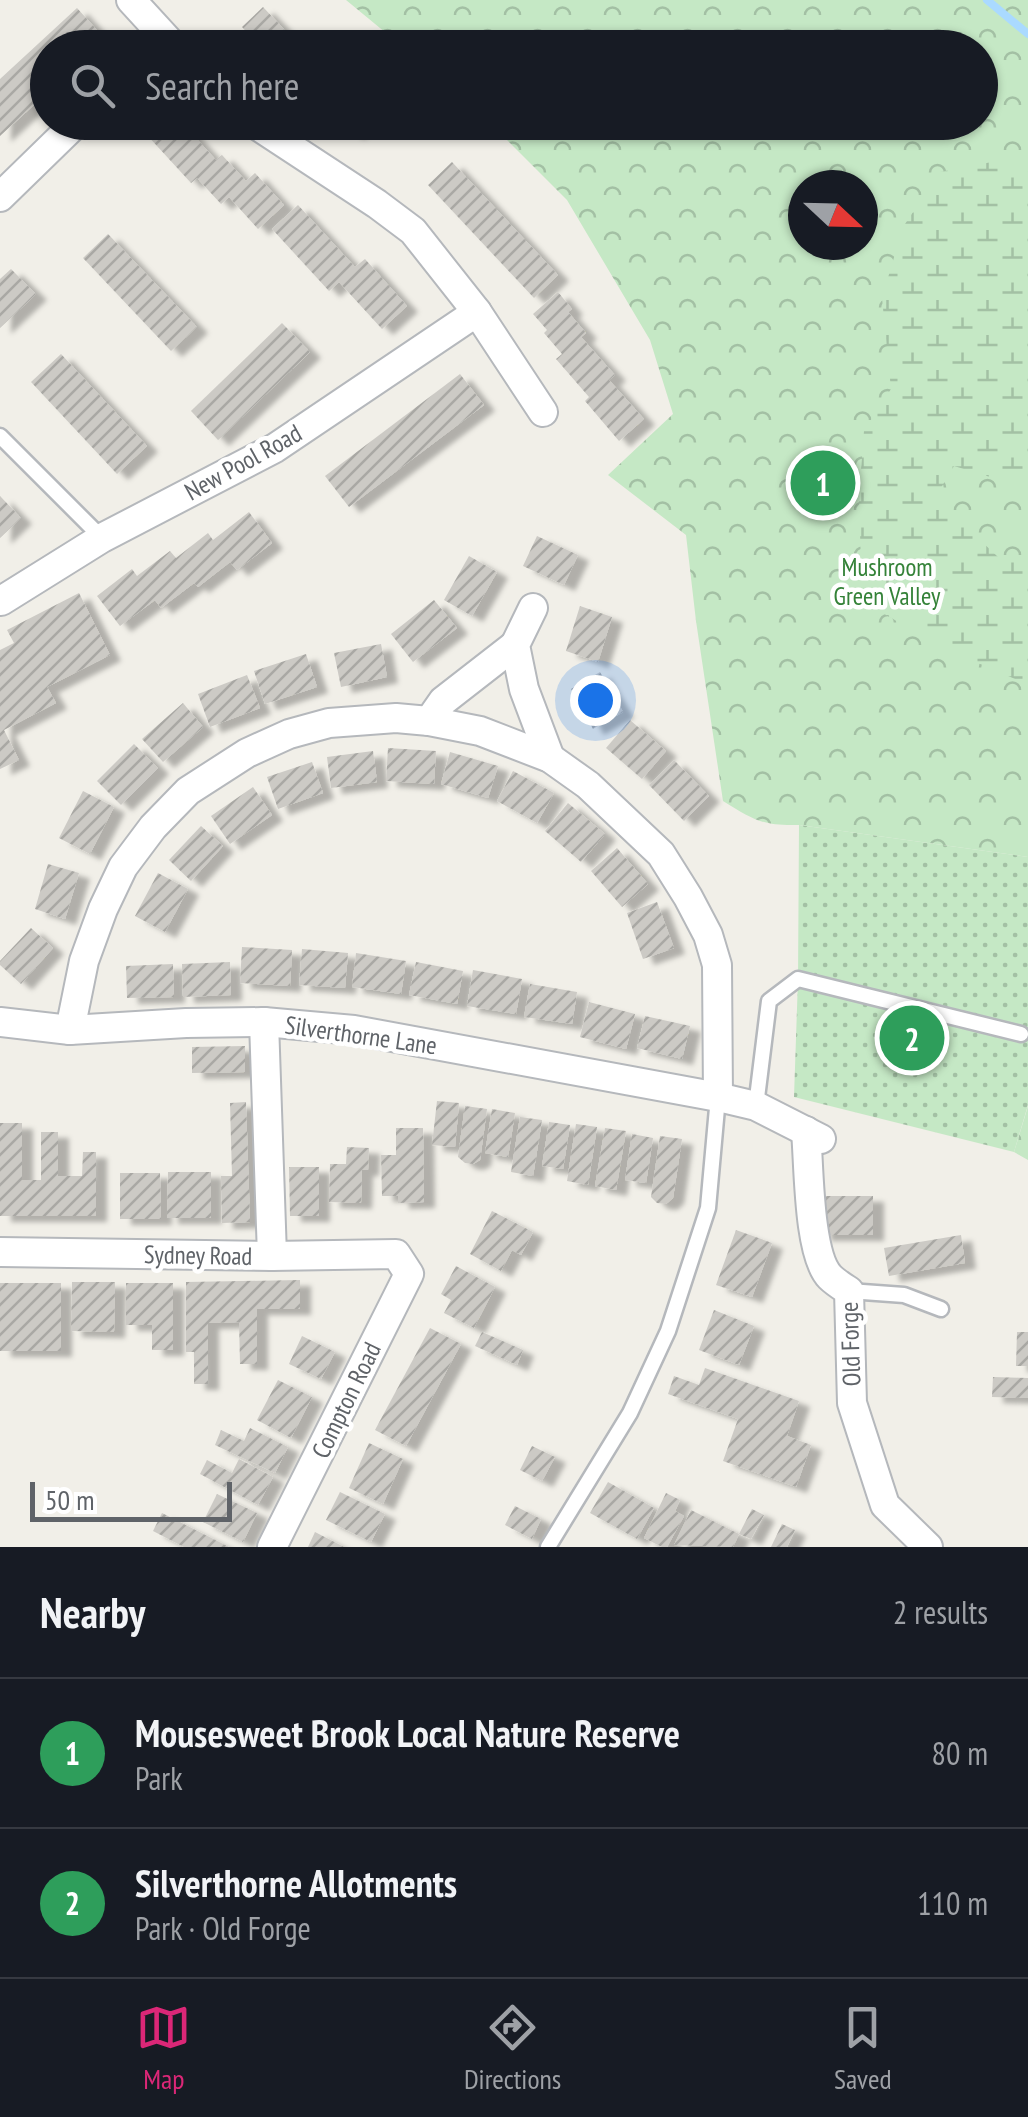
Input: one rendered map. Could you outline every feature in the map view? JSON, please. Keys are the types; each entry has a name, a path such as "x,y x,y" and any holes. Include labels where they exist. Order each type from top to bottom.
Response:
{"street":[{"path":"131,0 154,30"},
{"path":"0,197 59,140"},
{"path":"279,140 413,231 477,312 542,412"},
{"name":"New Pool Road","path":"1,601 102,538 275,448 477,312"},
{"path":"429,721 443,701 514,645 533,608"},
{"path":"514,645 524,690 550,758"},
{"path":"70,1030 84,961 103,909 124,868 154,827 188,791 247,753 289,734 329,723 396,718 429,721 480,730 550,758 588,784 661,854 708,935 717,965 718,1096"},
{"name":"Silverthorne Lane","path":"0,1022 70,1030 264,1022 354,1030 756,1106"},
{"path":"264,1022 272,1256"},
{"name":"Old Forge","path":"756,1106 814,1135 816,1246 830,1278 849,1291 852,1403 885,1505 928,1547"},
{"name":"Sydney Road","path":"0,1252 396,1254"},
{"name":"Compton Road","path":"272,1547 409,1274 396,1254"}],"lane":[{"path":"0,436 102,538"},
{"path":"756,1106 769,1001 798,979 1021,1034"},
{"path":"548,1547 630,1413 668,1331 708,1208 718,1096"},
{"path":"849,1291 904,1295 941,1309"}],"green space":[{"name":"Mushroom Green Valley","path":"346,0 1028,0 1028,857 767,823 723,801 686,535 608,475 673,414 650,340 567,200 507,140 998,140 998,30 382,30"},
{"path":"997,161 1028,172 1028,482 1000,480 954,466 935,498 997,556 1028,562 1028,675 1022,682 943,648 862,601 859,496 864,431 891,389 882,298 903,227 940,172"},
{"path":"799,825 1028,857 1028,1105 1014,1152 794,1097"},
{"path":"1028,1106 1028,1160 1014,1152"}],"building":[{"path":"263,7 285,30 245,30 242,27"},
{"path":"77,8 97,30 53,30"},
{"path":"30,51 30,108 0,136 0,79"},
{"path":"152,140 198,140 216,160 222,155 246,181 255,173 284,205 258,229 229,197 221,204 197,178 191,183"},
{"path":"452,162 558,275 534,298 428,185"},
{"path":"298,205 355,267 365,259 407,306 382,329 339,282 329,291 272,229"},
{"path":"108,234 197,327 171,351 83,258"},
{"path":"11,269 36,294 0,328 0,279"},
{"path":"558,292 572,309 568,312 586,333 581,337 615,375 609,380 644,419 619,441 585,401 589,397 556,359 562,354 533,314"},
{"path":"282,323 310,352 218,440 191,411"},
{"path":"61,354 147,446 117,474 31,382"},
{"path":"460,374 484,405 349,507 325,476"},
{"path":"0,496 21,518 0,538"},
{"path":"249,512 272,543 237,570 230,562 198,587 194,583 161,608 155,600 120,626 97,596 132,569 137,576 170,551 176,558 208,533 213,540"},
{"path":"537,536 578,555 564,585 523,566"},
{"path":"469,556 497,572 472,616 444,600"},
{"path":"79,593 110,655 47,687 56,703 4,730 19,760 0,769 0,650 14,643 7,630"},
{"path":"434,600 457,628 413,662 391,634"},
{"path":"580,606 612,617 598,662 566,651"},
{"path":"381,644 387,677 341,687 334,653"},
{"path":"306,654 317,687 265,704 254,671"},
{"path":"600,672 623,712 593,729 571,689"},
{"path":"247,675 260,708 210,727 198,694"},
{"path":"183,703 203,727 163,762 142,739"},
{"path":"630,720 666,751 642,779 606,748"},
{"path":"134,744 158,768 121,805 97,781"},
{"path":"388,748 436,751 434,784 386,781"},
{"path":"373,751 377,782 331,788 327,757"},
{"path":"450,752 498,766 488,798 441,784"},
{"path":"674,760 709,796 684,821 649,785"},
{"path":"312,762 323,793 278,809 267,777"},
{"path":"513,771 554,793 537,823 497,801"},
{"path":"253,787 272,815 230,844 211,816"},
{"path":"83,791 114,807 90,854 59,838"},
{"path":"568,803 605,834 581,862 545,831"},
{"path":"201,826 223,846 191,881 169,860"},
{"path":"617,848 648,884 622,907 591,871"},
{"path":"48,864 79,873 65,919 35,909"},
{"path":"158,873 188,889 165,932 135,916"},
{"path":"657,902 674,948 643,959 627,913"},
{"path":"31,928 53,948 21,984 0,961"},
{"path":"242,947 292,950 290,986 240,983"},
{"path":"302,949 348,953 345,988 299,985"},
{"path":"356,953 406,961 401,994 352,987"},
{"path":"230,962 231,995 183,997 182,964"},
{"path":"416,962 463,971 457,1004 409,995"},
{"path":"173,964 174,997 127,998 126,966"},
{"path":"473,970 522,979 516,1014 467,1006"},
{"path":"530,984 577,992 572,1024 524,1017"},
{"path":"589,1002 635,1014 626,1049 580,1037"},
{"path":"645,1016 690,1026 682,1059 637,1048"},
{"path":"245,1046 245,1072 192,1073 192,1047"},
{"path":"437,1101 459,1103 455,1147 432,1145"},
{"path":"246,1102 250,1222 222,1223 221,1176 232,1176 230,1103"},
{"path":"465,1106 487,1109 480,1160 473,1164 458,1157"},
{"path":"492,1109 515,1113 508,1157 485,1153"},
{"path":"520,1117 542,1120 533,1176 511,1172"},
{"path":"549,1122 570,1125 563,1169 542,1166"},
{"path":"0,1123 22,1123 22,1180 41,1180 41,1132 58,1132 58,1176 82,1176 83,1152 96,1152 96,1216 0,1216"},
{"path":"576,1124 597,1127 588,1185 567,1181"},
{"path":"396,1128 423,1128 424,1202 398,1203 398,1196 382,1196 381,1155 396,1155"},
{"path":"605,1128 626,1131 616,1190 595,1186"},
{"path":"632,1134 653,1138 646,1183 625,1180"},
{"path":"660,1136 682,1139 673,1198 666,1204 651,1197"},
{"path":"347,1147 369,1148 368,1170 362,1170 361,1203 329,1202 330,1164 346,1164"},
{"path":"289,1167 319,1167 319,1216 290,1216"},
{"path":"168,1172 211,1172 211,1218 167,1218"},
{"path":"120,1173 160,1173 161,1219 120,1219"},
{"path":"820,1196 873,1196 873,1235 820,1235"},
{"path":"492,1211 533,1232 521,1255 512,1250 501,1271 470,1254"},
{"path":"736,1230 772,1243 752,1297 716,1285"},
{"path":"961,1235 965,1263 889,1276 884,1248"},
{"path":"456,1266 495,1287 474,1328 444,1313 451,1300 441,1294"},
{"path":"300,1280 300,1309 257,1309 257,1364 240,1364 239,1322 208,1323 208,1384 194,1384 194,1352 186,1352 186,1282"},
{"path":"72,1282 115,1282 114,1332 71,1331"},
{"path":"0,1283 61,1283 61,1351 0,1351"},
{"path":"126,1283 173,1283 173,1350 152,1350 152,1325 126,1325"},
{"path":"714,1310 754,1326 739,1365 699,1350"},
{"path":"430,1328 461,1344 406,1446 375,1430"},
{"path":"482,1332 523,1350 517,1365 475,1346"},
{"path":"1017,1332 1028,1332 1028,1366 1016,1366"},
{"path":"302,1336 335,1352 321,1379 289,1364"},
{"path":"705,1368 799,1401 787,1436 811,1445 796,1487 723,1461 738,1419 668,1394 674,1376 699,1385"},
{"path":"993,1377 1028,1378 1028,1398 992,1397"},
{"path":"278,1380 312,1397 291,1438 257,1420"},
{"path":"250,1428 288,1447 275,1473 215,1445 221,1430 244,1441"},
{"path":"369,1443 403,1459 383,1504 349,1488"},
{"path":"532,1446 555,1457 542,1481 520,1470"},
{"path":"239,1459 273,1477 258,1505 200,1474 207,1460 232,1473"},
{"path":"608,1482 654,1508 637,1539 590,1513"},
{"path":"340,1492 385,1514 371,1542 326,1520"},
{"path":"666,1493 680,1500 675,1511 684,1516 667,1547 662,1547 644,1538"},
{"path":"217,1494 257,1513 243,1542 203,1522"},
{"path":"515,1506 541,1519 532,1539 505,1525"},
{"path":"752,1509 764,1515 751,1539 739,1534"},
{"path":"691,1510 739,1534 733,1547 674,1545"},
{"path":"162,1513 229,1547 184,1547 153,1531"},
{"path":"782,1524 795,1530 787,1547 771,1547"},
{"path":"315,1532 344,1547 308,1547"}],"waterway":[{"path":"987,0 1028,34"}],"place":[{"name":"Mousesweet Brook Local Nature Reserve","path":"823,483"},
{"name":"Silverthorne Allotments","path":"912,1038"}]}
